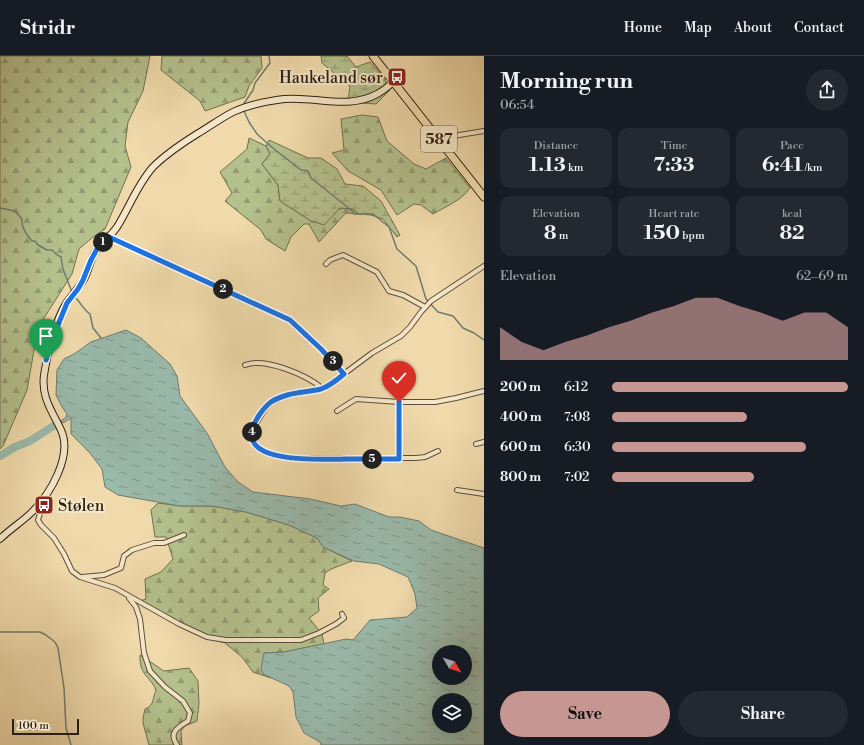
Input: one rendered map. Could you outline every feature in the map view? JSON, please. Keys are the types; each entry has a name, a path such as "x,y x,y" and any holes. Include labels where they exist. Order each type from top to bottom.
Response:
{"main road":[{"name":"587","path":"373,56 484,196"},
{"path":"0,539 40,503 59,470 64,457 64,448 62,433 44,395 43,378 47,354 67,303 83,280 97,249 116,229 140,186 153,167 178,146 233,112 267,102 285,99 338,102 358,100 378,93 394,82"}],"street":[{"path":"442,142 453,136 484,131"},
{"path":"109,237 290,320 321,349 344,374"},
{"path":"326,264 330,260 343,255 377,272 389,291 428,304"},
{"path":"438,451 425,457 399,459 292,458 272,454 256,445 252,438 252,429 270,403 284,396 322,388 344,374 372,353 401,336 428,304 484,266"},
{"path":"245,365 261,362 286,369 310,380 322,388"},
{"path":"337,411 356,399 427,402 446,400 484,391"},
{"path":"399,402 399,459"},
{"path":"476,444 484,442"},
{"path":"457,490 484,494"},
{"path":"40,503 42,507 38,520 54,538 72,571 80,577 115,588 179,624 207,637 217,639 301,640 336,624 344,618 342,614"},
{"path":"80,577 104,575 121,568 124,556 132,550 154,543 164,543 184,535"},
{"path":"128,596 136,607 140,619 144,653 150,671 165,687 183,701 190,713 188,721 177,728 174,732 173,736 177,745"}],"green space":[{"path":"0,56 150,56 143,91 128,122 125,146 131,167 105,229 79,249 72,274 44,318 36,339 27,390 3,446 0,449"},
{"path":"162,56 261,56 262,68 249,86 245,97 205,111 200,101 161,70"},
{"path":"321,56 347,56 356,67 370,62 383,77 390,90 376,104 348,102 350,86 322,63"},
{"path":"362,115 378,117 387,141 414,164 426,169 446,158 470,188 458,200 433,214 421,205 414,204 397,215 381,190 348,171 332,153 344,150 341,119"},
{"path":"249,138 266,146 270,154 262,164 278,185 280,201 311,221 329,212 341,209 353,210 359,214 346,213 319,242 309,224 304,224 291,237 285,251 266,239 261,230 225,201 232,193 220,172 247,149"},
{"path":"269,140 308,158 321,158 337,169 345,184 363,186 381,201 400,235 397,237 383,219 371,215 359,214 353,209 340,208 324,225 311,221 280,201 278,185 262,164 270,154 266,146"},
{"path":"158,503 180,506 212,506 246,512 289,525 317,538 323,547 352,561 331,569 325,573 323,585 329,589 318,598 319,611 309,618 322,634 324,644 284,652 264,653 263,674 271,678 253,672 242,657 225,643 209,639 137,602 146,599 145,579 161,572 173,559 166,537 155,537 151,510"},
{"path":"140,655 164,671 189,668 198,681 199,704 197,721 185,726 181,731 182,745 149,745 143,718 145,709 152,703 156,691 142,669 140,664"}],"water":[{"path":"126,330 141,338 170,364 177,376 180,396 207,433 225,467 238,482 253,492 310,499 341,506 355,504 389,517 400,517 419,521 431,530 484,548 484,745 321,745 320,742 304,733 296,717 293,692 289,686 263,674 261,668 264,653 284,652 346,639 353,640 370,620 407,617 417,608 415,594 408,577 379,564 354,561 323,547 317,538 289,525 246,512 212,506 180,506 118,495 105,487 102,469 90,453 71,434 71,418 63,423 61,421 67,414 56,395 57,370 64,359 91,342"}],"waterway":[{"path":"243,105 253,90 255,83 270,63 269,56"},
{"path":"244,111 257,134 301,170 308,171 311,178 354,214 373,214 389,227 397,249 416,266 426,299 438,312 453,316 463,328 484,340"},
{"path":"0,208 15,211 22,219 23,228 32,241 35,241 38,245 47,250 52,250 61,257 63,269 72,292"},
{"path":"75,297 90,314 93,328 101,338"},
{"path":"0,456 15,447 30,441 55,425"},
{"path":"0,632 40,632 55,642 58,648 64,688 66,728 71,745"}],"place":[{"name":"Haukeland sør","path":"397,77"},
{"name":"Stølen","path":"44,505"}],"route":[{"path":"46,360 51,342 67,303 78,289 87,273 91,260 97,249 109,237 290,320 321,349 344,374 330,385 284,396 270,403 252,429 252,438 254,442 265,451 281,457 305,459 399,459 399,402"}]}
